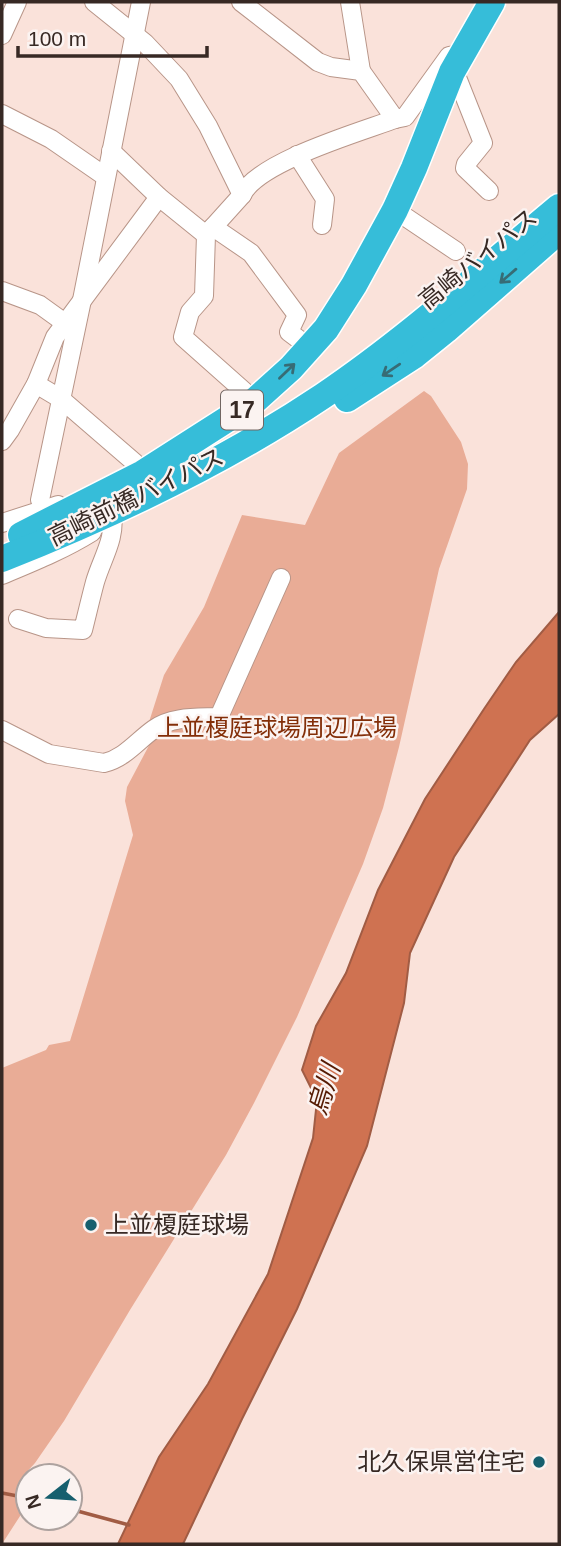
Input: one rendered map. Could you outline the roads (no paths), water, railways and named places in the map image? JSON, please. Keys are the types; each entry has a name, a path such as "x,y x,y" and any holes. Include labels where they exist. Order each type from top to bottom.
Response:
{"highway":[{"name":"17","path":"8,533 142,473 260,408 326,329 341,306 395,210 458,62 492,2"},
{"name":"高崎バイパス","path":"402,329 559,193"},
{"name":"高崎バイパス","path":"402,329 559,207"},
{"name":"17","path":"216,460 249,451 288,433 336,406 415,355 559,231"},
{"name":"高崎前橋バイパス","path":"8,533 59,523 131,492 223,443 260,408 318,382 402,329"},
{"name":"高崎前橋バイパス","path":"2,559 112,513 216,460 282,422 363,368 402,329"}],"street":[{"path":"2,35 17,2"},
{"path":"94,2 134,33 179,79 208,126 242,195"},
{"path":"40,500 141,2"},
{"path":"241,2 318,62 331,67 361,71"},
{"path":"350,2 361,71 395,119"},
{"path":"260,408 183,337 190,312 204,296 209,231 242,195 244,189 264,171 297,155 405,117 449,57 458,62 458,80 484,144 465,168 489,191"},
{"path":"2,114 51,139 106,177"},
{"path":"111,151 159,197 209,231 251,253 297,315 289,332 308,349"},
{"path":"297,155 325,199 322,225"},
{"path":"2,441 36,384 55,337 159,197"},
{"path":"395,210 456,251"},
{"path":"2,291 40,304 65,323"},
{"path":"36,384 61,399 134,462 142,473"},
{"path":"2,575 72,544 93,532 112,513"},
{"path":"18,619 46,628 83,630 96,580 111,542 114,524 112,513"},
{"path":"2,730 49,754 104,763 113,761 155,728 167,722 219,716 282,578"}],"water":[{"name":"烏川","path":"559,612 559,714 530,740 454,857 410,953 404,1003 367,1146 297,1309 183,1544 118,1544 159,1457 208,1384 268,1274 313,1138 317,1100 302,1070 316,1026 346,973 378,890 425,799 516,662"}],"waterway":[{"path":"2,1493 14,1495"},
{"path":"84,1513 129,1525"}],"place":[{"name":"上並榎庭球場","path":"91,1225"},
{"name":"北久保県営住宅","path":"539,1462"}],"park label":[{"name":"上並榎庭球場周辺広場","path":"277,728"}]}
